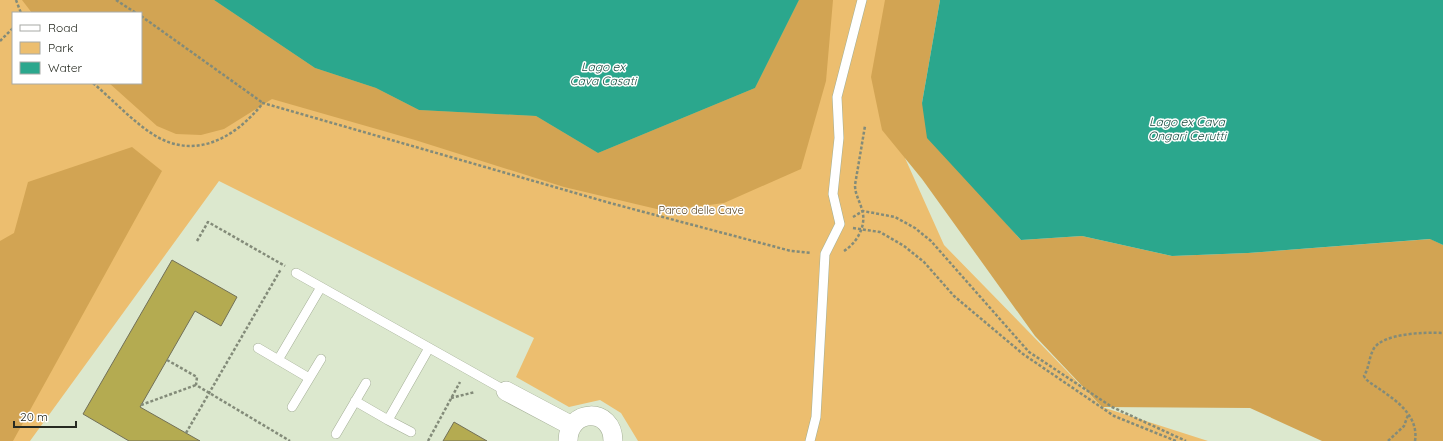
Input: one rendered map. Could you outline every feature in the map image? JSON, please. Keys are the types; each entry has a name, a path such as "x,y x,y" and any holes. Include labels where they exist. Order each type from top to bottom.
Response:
{"street":[{"path":"506,391 570,434 582,417 596,416 607,423 611,429 613,441"}],"lane":[{"path":"810,441 816,417 825,254 840,224 833,194 839,138 837,97 862,0"},
{"path":"296,273 506,391"},
{"path":"278,360 322,287"},
{"path":"258,348 309,378"},
{"path":"388,420 429,348"},
{"path":"292,407 321,359"},
{"path":"336,434 366,383"},
{"path":"356,401 411,432"}],"path":[{"path":"16,0 21,12"},
{"path":"116,0 134,12"},
{"path":"142,17 263,103 617,205 791,251 825,254"},
{"path":"0,41 12,29"},
{"path":"94,84 154,135 169,142 184,145 200,144 225,138 237,131 263,103"},
{"path":"865,126 855,185 855,193 863,210 863,223 861,231 880,232 904,246 924,262 954,296 1023,354 1114,416 1176,441"},
{"path":"840,224 863,210 895,216 915,228 931,241 1029,352 1112,406 1186,441"},
{"path":"197,241 208,222 296,273"},
{"path":"186,433 283,266"},
{"path":"1415,441 1414,422 1399,402 1366,379 1364,376 1373,350 1379,342 1406,334 1443,333"},
{"path":"167,360 197,378 196,386"},
{"path":"428,441 467,369"},
{"path":"141,405 196,386 290,441"},
{"path":"451,399 474,391 481,395"},
{"path":"1388,441 1404,426 1408,415"}],"green space":[{"name":"Parco delle Cave","path":"0,0 913,0 905,158 944,245 1102,407 1208,441 638,441 621,413 600,400 569,407 516,377 534,338 219,181 30,441 0,441"}],"shaded area":[{"path":"22,0 214,0 315,68 376,88 419,110 536,116 598,153 755,88 799,0 833,0 826,81 801,169 724,203 665,211 564,187 415,140 272,99 224,129 201,135 176,134 157,126 110,84 142,84 142,12 31,12"},
{"path":"885,0 940,0 922,103 989,204 1021,240 1082,236 1172,256 1248,253 1431,239 1443,245 1443,441 1322,441 1250,408 1102,407 1035,336 922,179 882,130 871,77"},
{"path":"132,147 162,171 13,441 0,441 0,241 14,233 28,182"}],"water":[{"name":"Lago ex Cava Casati","path":"214,0 799,0 755,88 598,153 536,116 419,110 376,88 315,68"},
{"name":"Lago ex Cava Ongari Cerutti","path":"940,0 1443,0 1443,245 1430,239 1248,253 1172,256 1082,236 1021,240 927,138 922,103"}],"building":[{"path":"172,260 237,297 221,326 195,311 140,407 200,441 129,441 83,414"},
{"path":"454,422 487,441 443,441"}]}
